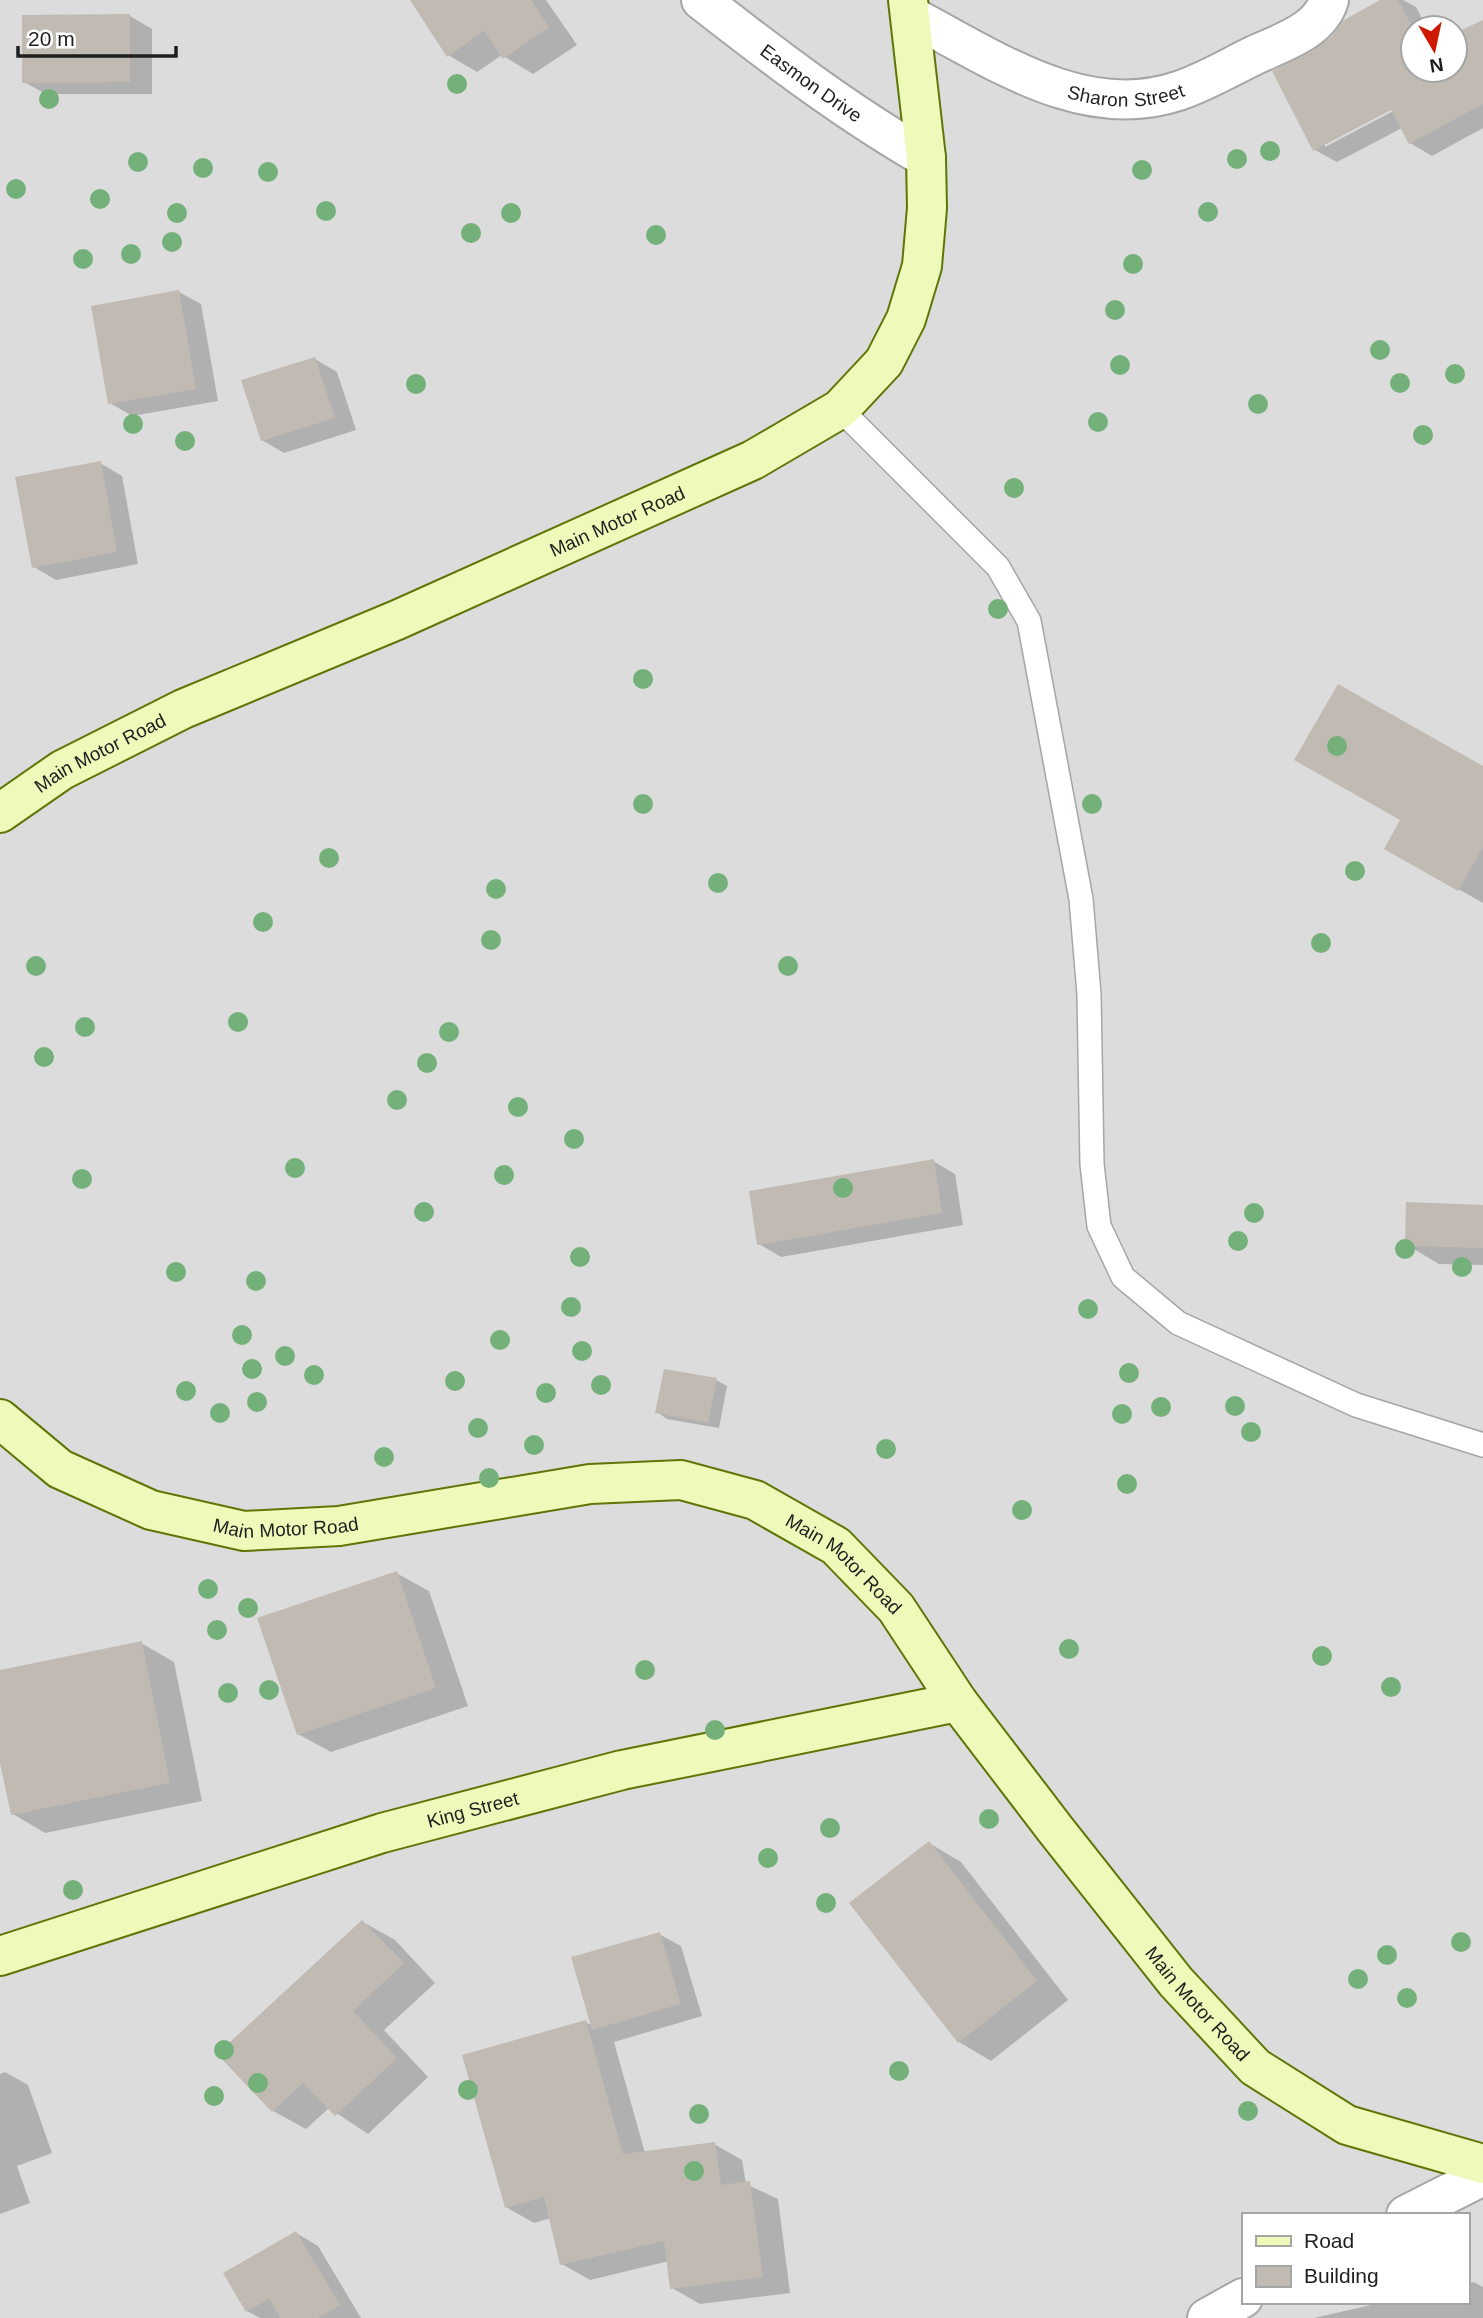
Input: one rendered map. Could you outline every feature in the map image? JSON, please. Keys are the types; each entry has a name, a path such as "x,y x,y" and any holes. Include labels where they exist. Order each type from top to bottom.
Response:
{"main road":[{"name":"Main Motor Road","path":"0,813 62,770 183,709 397,620 753,460 840,408 884,362 906,319 922,266 927,208 926,158 909,8"},
{"name":"Main Motor Road","path":"0,1419 60,1469 151,1510 244,1531 339,1526 590,1483 681,1480 755,1500 836,1546 896,1608 958,1702 1175,1982 1255,2067 1347,2125 1483,2164"},
{"name":"King Street","path":"0,1956 409,1826 622,1770 958,1702"}],"street":[{"name":"Easmon Drive","path":"701,0 804,80 867,124 926,158"},
{"name":"Sharon Street","path":"909,8 1040,82 1085,97 1124,100 1177,91 1298,35 1324,15 1329,0"},
{"path":"1410,2213 1483,2176"},
{"path":"1207,2318 1242,2299"}],"lane":[{"path":"840,408 998,567 1028,621 1081,899 1089,994 1092,1164 1099,1226 1123,1277 1178,1323 1356,1405 1483,1445"}],"shaded area":[{"path":"0,0 1483,0 1483,2318 0,2318"}],"building":[{"path":"410,0 531,0 549,27 503,59 484,31 447,57"},
{"path":"1380,0 1398,0 1406,14 1399,14 1399,84 1469,84 1469,26 1483,20 1483,104 1409,144 1391,110 1313,151 1272,71 1311,52 1332,36 1344,20"},
{"path":"130,14 130,82 22,83 22,15"},
{"path":"179,290 196,389 108,404 91,306"},
{"path":"315,357 335,418 261,441 241,380"},
{"path":"101,461 117,552 32,568 15,477"},
{"path":"1338,684 1483,766 1483,847 1458,891 1384,849 1400,820 1294,760"},
{"path":"934,1159 942,1213 757,1245 749,1191"},
{"path":"1406,1202 1483,1205 1483,1248 1405,1246"},
{"path":"664,1369 717,1378 708,1423 655,1413"},
{"path":"397,1571 436,1688 297,1735 257,1618"},
{"path":"142,1641 170,1783 11,1815 0,1763 0,1670"},
{"path":"929,1841 1037,1981 958,2043 849,1903"},
{"path":"362,1920 404,1963 353,2011 397,2058 335,2116 303,2083 272,2112 217,2054"},
{"path":"660,1932 681,2004 592,2030 571,1957"},
{"path":"586,2020 623,2154 715,2142 721,2185 750,2181 763,2277 670,2289 664,2241 560,2265 544,2197 505,2208 462,2055"},
{"path":"296,2231 340,2305 318,2318 280,2318 269,2299 246,2312 223,2273"}]}
